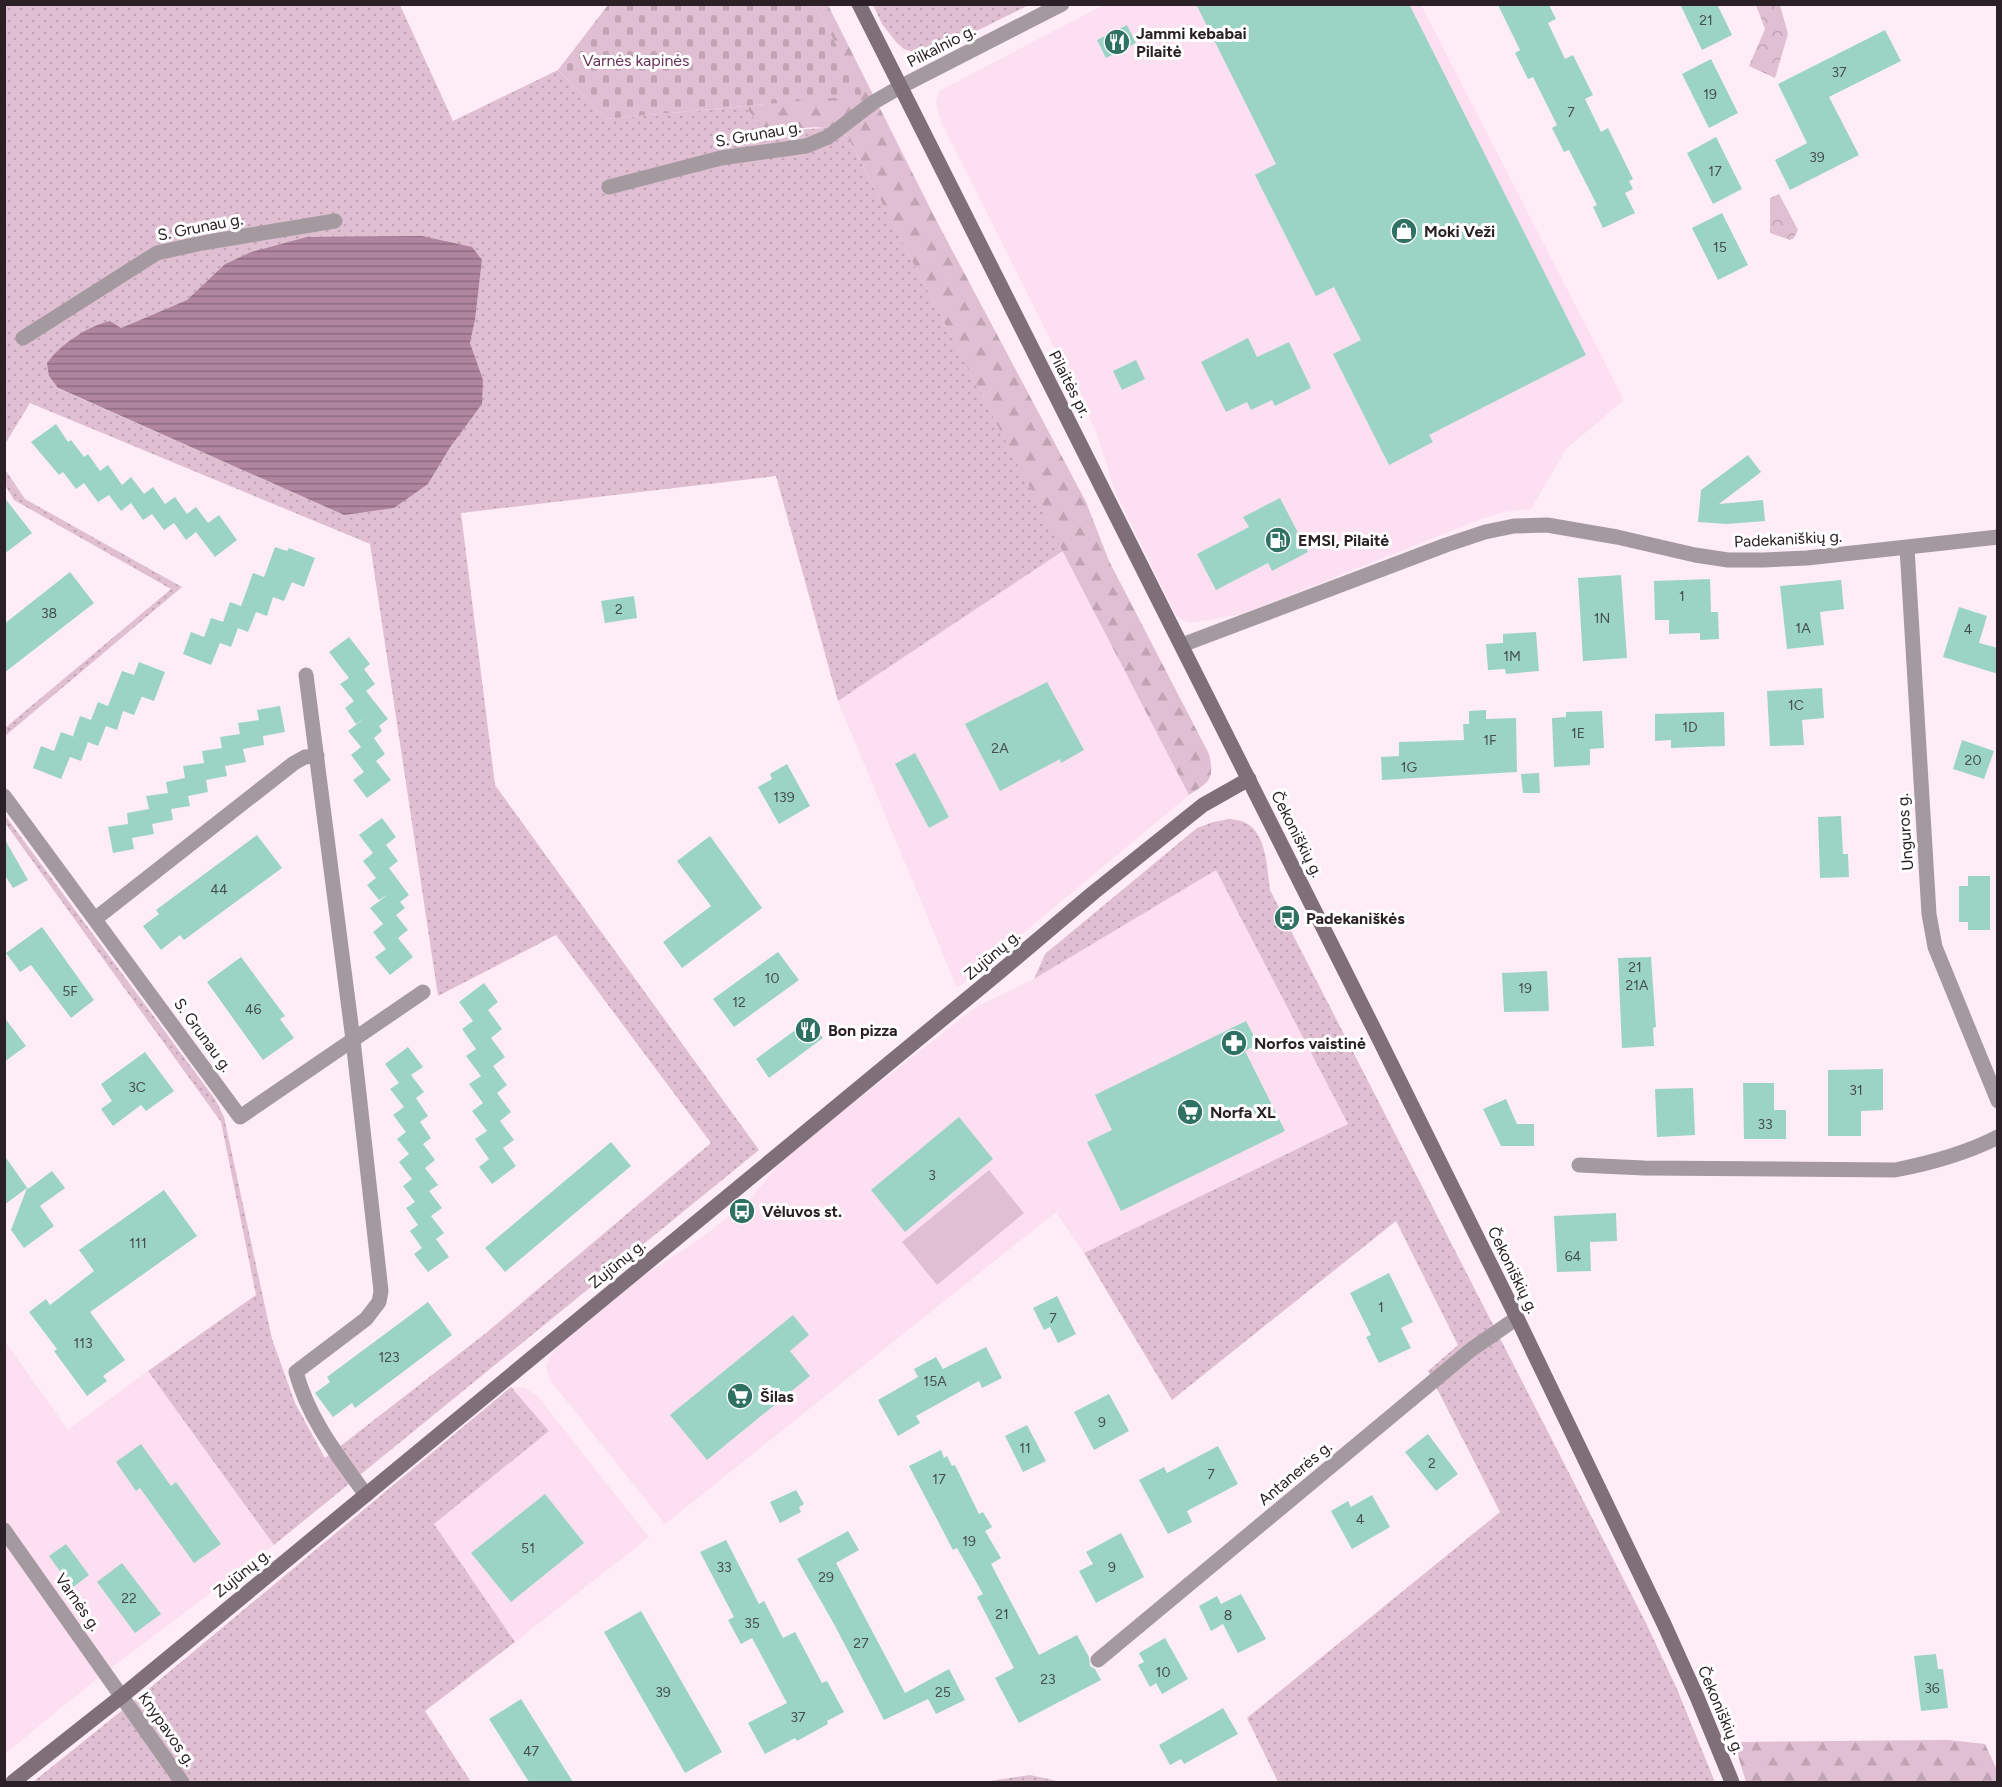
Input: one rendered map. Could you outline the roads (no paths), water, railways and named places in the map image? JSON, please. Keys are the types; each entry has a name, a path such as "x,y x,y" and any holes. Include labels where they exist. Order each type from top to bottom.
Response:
{"main road":[{"name":"Pilaitės pr.","path":"859,4 1248,779"},
{"name":"Čekoniškių g.","path":"1248,779 1517,1318 1669,1634 1732,1782"},
{"name":"Zujūnų g.","path":"13,1782 122,1696 1101,886 1203,805 1248,779"}],"street":[{"name":"Pilkalnio g.","path":"900,87 1062,4"},
{"name":"S. Grunau g.","path":"609,187 721,158 806,146 828,136 874,102 900,87"},
{"name":"S. Grunau g.","path":"23,338 157,253 202,243 334,221"},
{"name":"Padekaniškių g.","path":"1182,645 1446,545 1485,532 1514,526 1547,525 1728,560 1807,558 1998,537"},
{"name":"Unguros g.","path":"1907,548 1929,914 1935,947 1998,1101"},
{"path":"306,675 353,1040 381,1291 379,1302 366,1319 296,1372 307,1403 322,1432 366,1495"},
{"path":"95,919 294,763 305,757 317,756"},
{"name":"S. Grunau g.","path":"4,796 240,1117 423,992"},
{"path":"1579,1165 1644,1168 1895,1170 1931,1164 1975,1149 1998,1137"},
{"name":"Antanerės g.","path":"1098,1660 1472,1349 1517,1318"},
{"name":"Varnės g.","path":"4,1530 122,1696"},
{"name":"Knypavos g.","path":"122,1696 182,1782"}],"place":[{"name":"Jammi kebabai Pilaitė","path":"1117,42"},
{"name":"Moki Veži","path":"1404,231"},
{"name":"EMSI, Pilaitė","path":"1278,540"},
{"name":"Padekaniškės","path":"1287,918"},
{"name":"Bon pizza","path":"808,1030"},
{"name":"Norfos vaistinė","path":"1234,1043"},
{"name":"Norfa XL","path":"1190,1112"},
{"name":"Vėluvos st.","path":"742,1211"},
{"name":"Šilas","path":"740,1396"}],"park label":[{"name":"Varnės kapinės","path":"636,60"}]}
